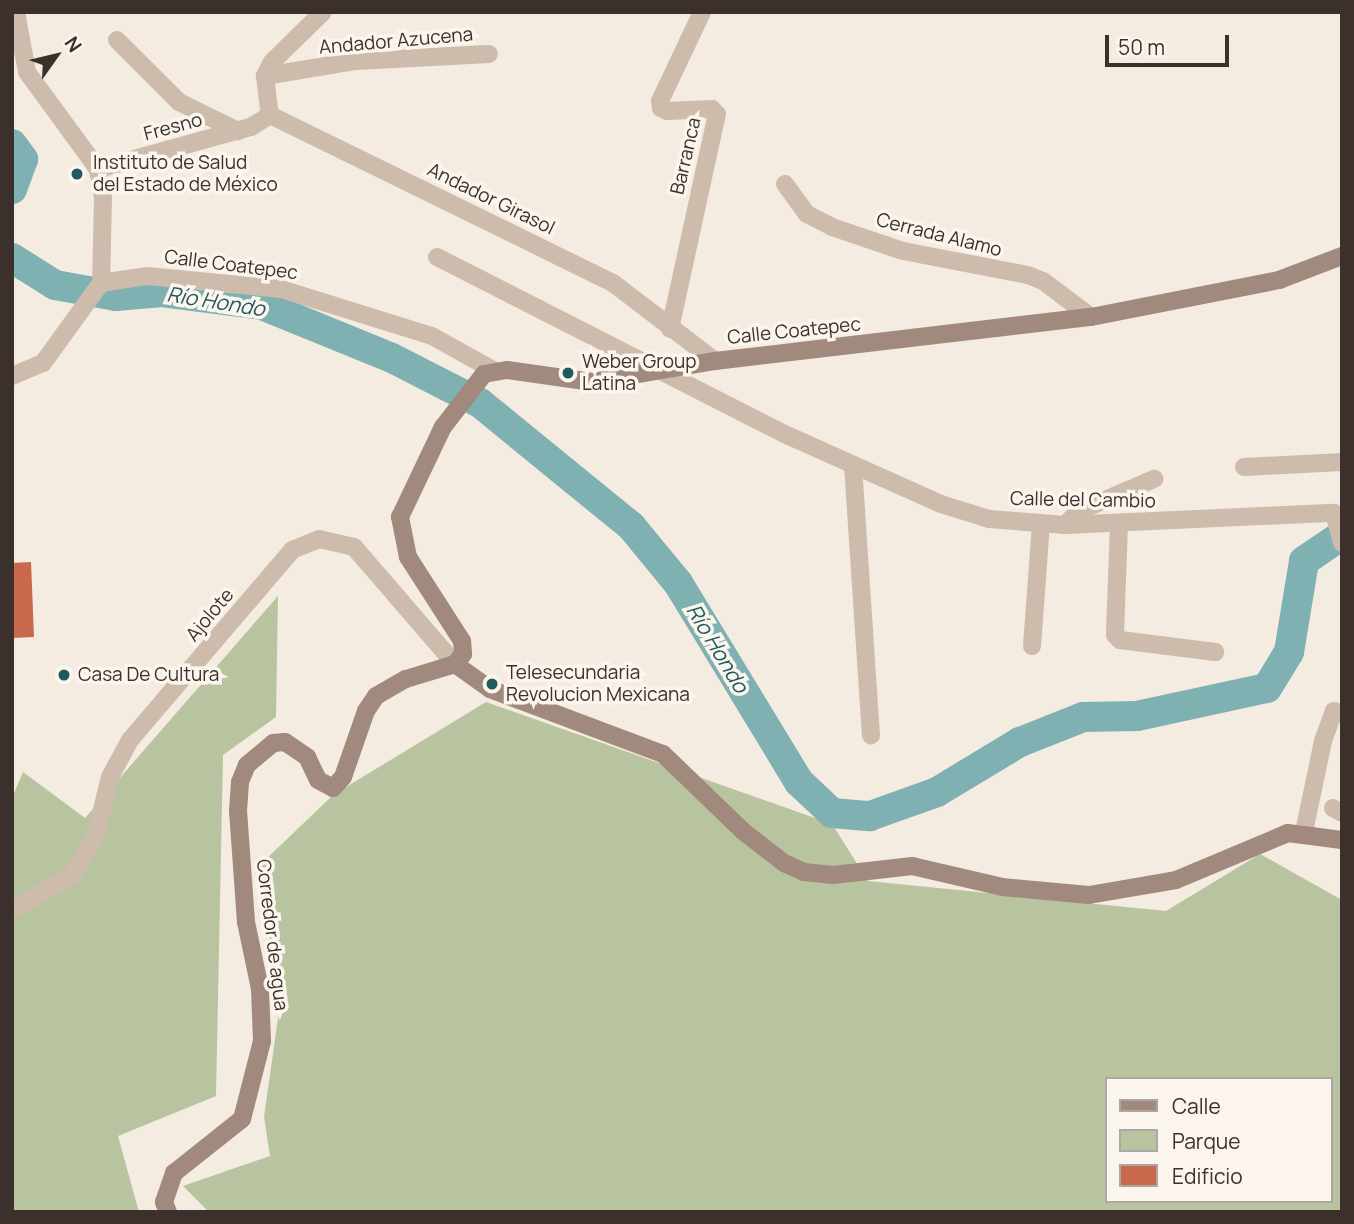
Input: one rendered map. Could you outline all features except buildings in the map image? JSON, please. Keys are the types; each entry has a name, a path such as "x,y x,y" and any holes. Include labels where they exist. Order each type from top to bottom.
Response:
{"main road":[{"name":"Calle Coatepec","path":"492,370 592,382 715,361 1091,317 1279,280 1342,256"},
{"path":"492,370 475,381 460,399 400,517 408,557 462,641 463,654 455,664 489,689 663,754 744,832 784,863 804,872 833,875 912,866 1002,887 1089,895 1176,880 1264,841 1304,832 1342,840"},
{"name":"Corredor de agua","path":"168,1212 164,1202 174,1173 242,1119 262,1041 261,989 246,922 238,811 240,782 247,765 273,743 285,741 307,757 318,780 333,788 343,777 366,711 376,696 406,680 455,664"}],"street":[{"path":"12,376 43,363 99,287 103,198 97,169 27,72 16,12"},
{"path":"270,115 265,76 272,62 323,12"},
{"name":"Barranca","path":"670,329 717,114 712,109 667,111 661,108 660,101 702,12"},
{"path":"117,40 179,102 238,131"},
{"name":"Andador Azucena","path":"265,76 356,61 489,54"},
{"name":"Fresno","path":"97,169 238,131 270,115"},
{"name":"Andador Girasol","path":"270,115 613,283 715,361"},
{"name":"Cerrada Alamo","path":"785,184 807,215 832,227 903,251 1028,275 1043,281 1091,317"},
{"name":"Calle del Cambio","path":"437,257 853,465 965,511 1041,524 1065,525 1119,525 1334,513 1339,534"},
{"name":"Calle Coatepec","path":"99,287 147,276 281,289 432,336 492,370"},
{"path":"1244,467 1342,463"},
{"path":"853,465 871,735"},
{"path":"1065,525 1079,511 1154,479"},
{"path":"1032,646 1041,524"},
{"path":"1119,525 1115,635 1119,640 1214,652"},
{"name":"Ajolote","path":"12,909 58,886 79,867 95,838 110,777 130,740 292,550 319,539 354,547 455,664"},
{"path":"1304,832 1322,741 1334,710 1342,714"}],"green space":[{"path":"278,596 276,717 223,755 216,1096 118,1136 139,1212 12,1212 12,798 23,772 85,818"},
{"path":"486,702 832,824 868,881 1166,911 1260,854 1342,900 1342,1212 209,1212 183,1186 270,1156 264,1117 279,1011 260,865 333,795"}],"waterway":[{"name":"Río Hondo","path":"12,144 23,159 12,189"},
{"name":"Río Hondo","path":"12,258 55,285 116,296 162,292 262,305 392,358 480,403 631,526 678,583 799,782 832,813 870,816 937,792 1020,742 1083,717 1137,716 1267,688 1289,652 1304,561 1342,535"}],"place":[{"name":"Instituto de Salud del Estado de México","path":"77,174"},
{"name":"Weber Group Latina","path":"568,373"},
{"name":"Casa De Cultura","path":"64,675"},
{"name":"Telesecundaria Revolucion Mexicana","path":"492,684"}]}
